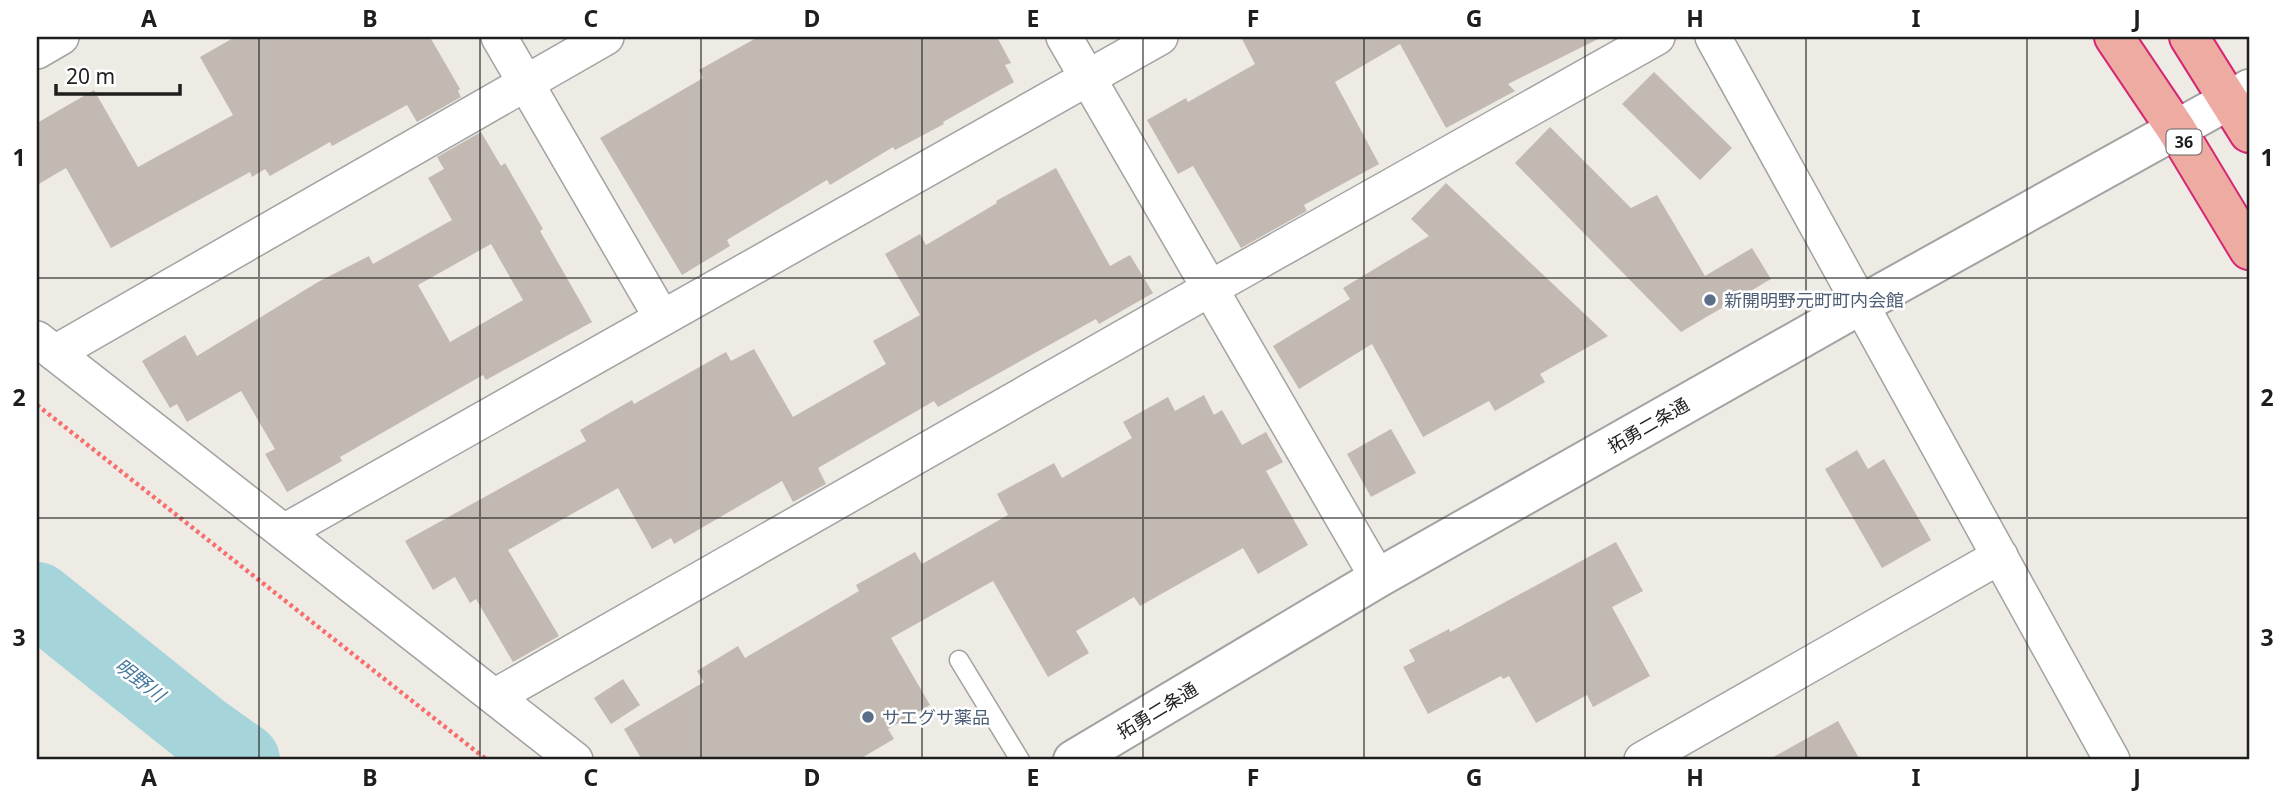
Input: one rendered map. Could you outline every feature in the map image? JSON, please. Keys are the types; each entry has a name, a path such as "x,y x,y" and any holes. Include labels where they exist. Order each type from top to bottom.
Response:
{"highway":[{"name":"36","path":"2114,37 2176,129 2249,250"},
{"path":"2189,37 2239,95 2249,132"}],"street":[{"path":"37,51 61,37"},
{"path":"499,37 662,318"},
{"path":"575,760 46,346 606,37"},
{"path":"1064,37 1378,578"},
{"path":"284,532 1160,37"},
{"path":"496,696 1657,37"},
{"path":"1713,37 2112,760"},
{"name":"拓勇二条通","path":"1073,760 1378,578 1862,304 2239,95"},
{"path":"1642,760 2000,556"}],"lane":[{"path":"959,660 1020,760"}],"path":[{"path":"37,405 487,760"}],"building":[{"path":"235,37 430,37 460,89 458,91 461,97 417,122 407,105 332,146 330,142 270,176 265,169 252,177 250,172 111,248 66,168 37,185 37,123 94,90 138,167 233,115 200,57"},
{"path":"758,37 997,37 1011,63 1005,65 1014,82 943,122 944,124 895,150 893,147 830,185 827,180 727,240 730,246 682,275 600,138 703,78 699,70"},
{"path":"1241,37 1602,37 1508,84 1515,91 1446,128 1400,44 1335,82 1379,164 1304,205 1307,211 1241,248 1193,166 1178,174 1147,120 1186,98 1188,102 1255,64"},
{"path":"1654,72 1732,148 1700,180 1622,104"},
{"path":"1550,127 1631,208 1657,195 1705,276 1752,248 1771,279 1681,332 1515,163"},
{"path":"481,132 501,166 505,163 592,322 486,380 483,375 340,457 342,461 287,492 265,454 275,449 241,391 187,422 177,404 170,408 142,361 185,335 197,356 318,282 369,256 373,264 452,220 428,178 444,169 437,157","holes":["491,244 523,300 450,342 418,285"]},
{"path":"1056,168 1110,266 1130,255 1153,293 1099,324 1096,319 938,407 934,401 818,468 826,484 793,502 782,481 674,544 671,538 652,549 618,488 508,550 559,636 513,662 476,599 470,603 455,577 433,590 405,541 586,441 580,430 632,400 634,404 726,352 731,361 754,349 793,417 886,364 873,341 920,315 885,254 920,234 926,245 997,203 996,201"},
{"path":"1446,183 1608,336 1540,374 1545,382 1495,411 1489,401 1423,437 1372,344 1299,389 1273,346 1350,299 1343,288 1429,236 1411,219"},
{"path":"1204,395 1214,415 1222,410 1242,445 1266,432 1283,462 1266,471 1308,545 1258,574 1243,548 1140,606 1134,597 1076,631 1089,653 1048,677 993,581 891,638 930,705 888,729 894,739 858,760 642,760 624,729 704,682 697,671 738,646 745,658 859,591 856,585 915,552 922,564 1008,515 997,494 1054,463 1062,478 1132,438 1123,422 1168,397 1175,411"},
{"path":"1391,429 1416,473 1371,497 1347,454"},
{"path":"1857,450 1868,469 1884,459 1931,540 1882,568 1825,469"},
{"path":"1616,542 1643,591 1612,607 1650,676 1593,707 1587,695 1536,723 1509,676 1503,679 1501,676 1428,714 1403,667 1415,661 1409,650 1449,629 1450,632"},
{"path":"623,679 640,705 611,724 594,698"},
{"path":"1838,721 1860,760 1768,760"}],"waterway":[{"name":"明野川","path":"37,599 202,731 243,760"}],"place":[{"name":"新開明野元町町内会館","path":"1710,300"},
{"name":"サエグサ薬品","path":"868,717"}]}
